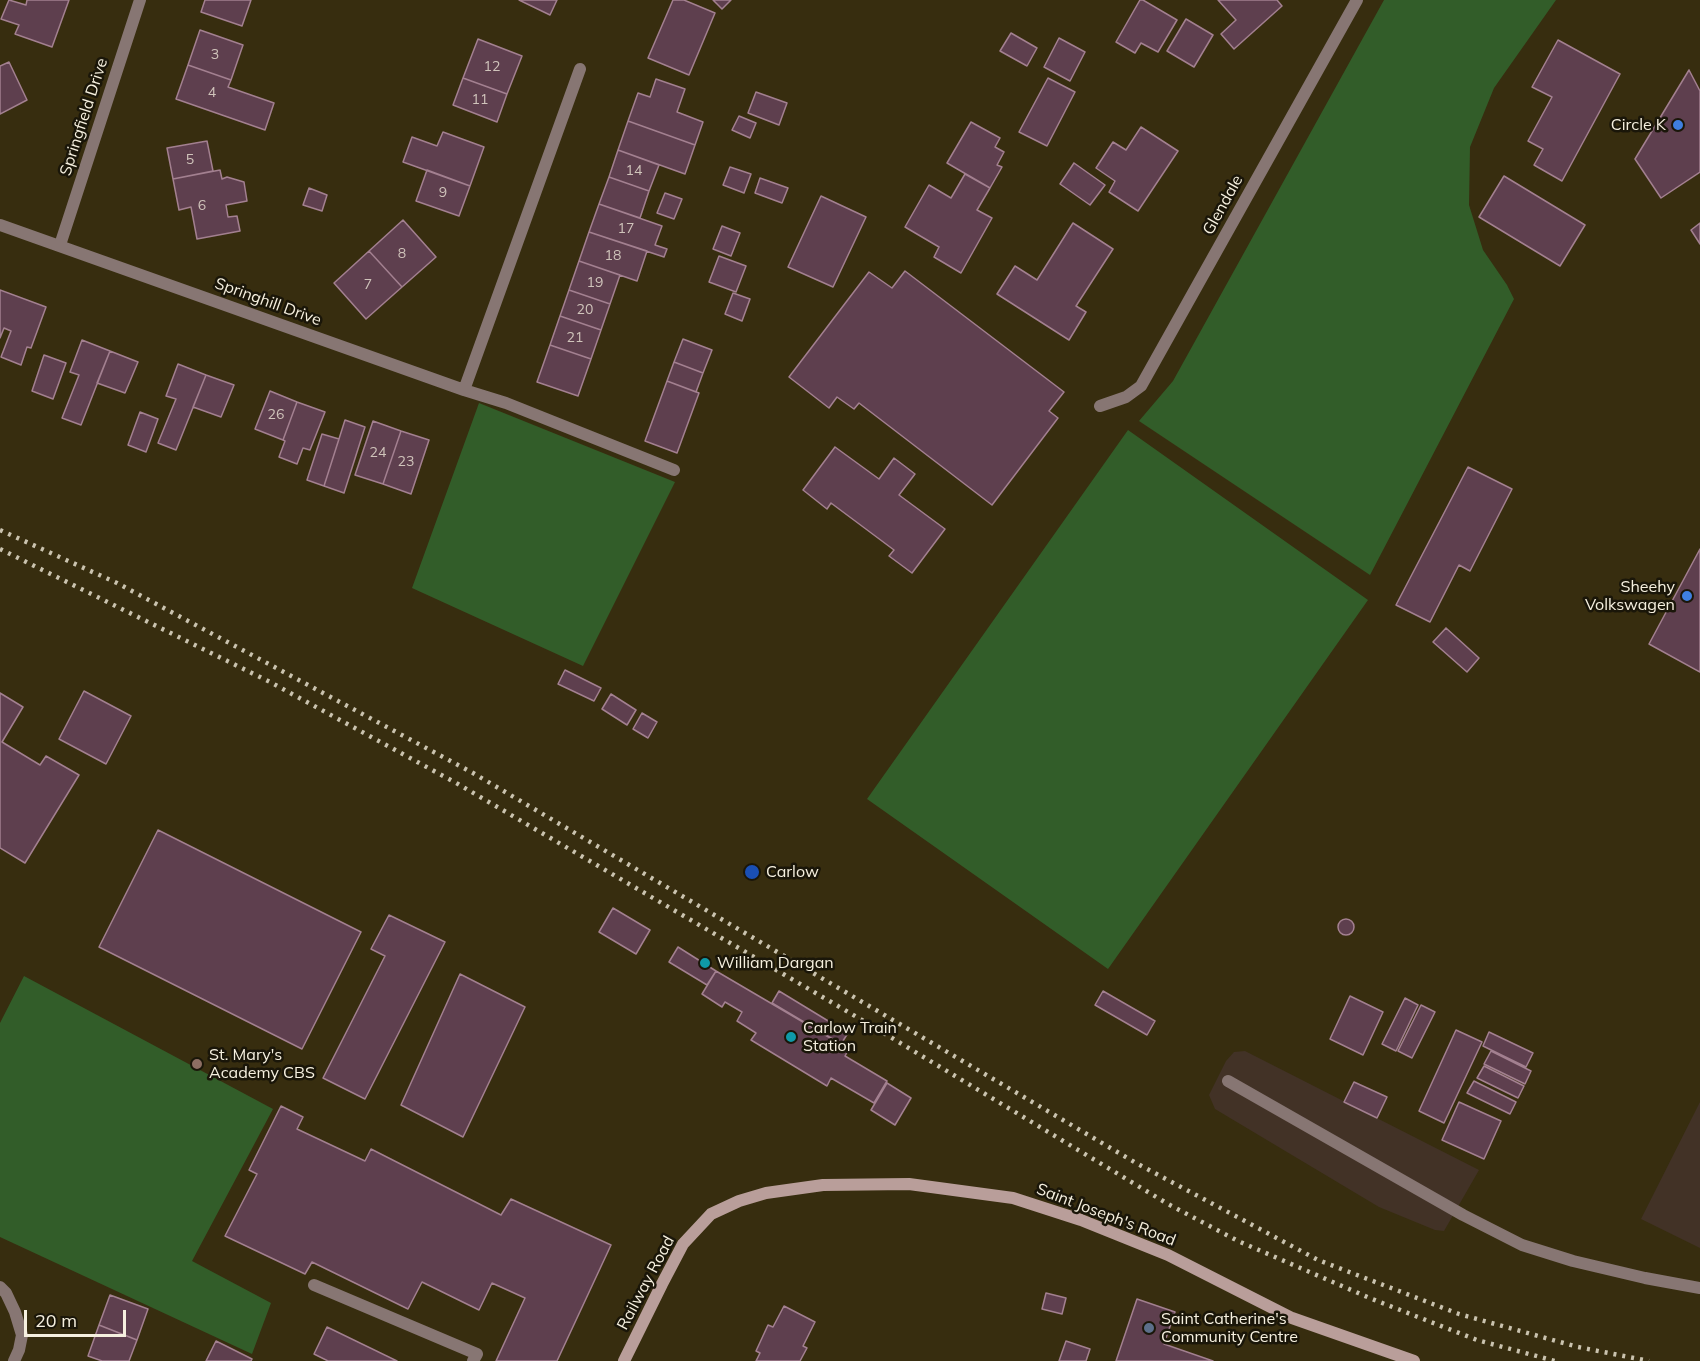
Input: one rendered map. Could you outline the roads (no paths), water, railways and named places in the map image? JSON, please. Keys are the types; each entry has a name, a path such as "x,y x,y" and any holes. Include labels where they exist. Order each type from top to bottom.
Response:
{"street":[{"name":"Springfield Drive","path":"60,245 140,0"},
{"name":"Glendale","path":"1100,406 1126,398 1141,386 1357,0"},
{"path":"464,390 580,69"},
{"name":"Springhill Drive","path":"0,225 532,413 674,470"},
{"path":"1228,1081 1453,1209 1522,1245 1573,1262 1700,1288"},
{"name":"Saint Joseph's Road","path":"766,1193 823,1185 909,1184 1012,1198 1081,1220 1168,1255 1292,1318 1414,1361"},
{"name":"Railway Road","path":"624,1361 684,1244 699,1226 711,1214 739,1201 766,1193"},
{"path":"314,1285 477,1354 473,1361"},
{"path":"0,1287 6,1293 15,1312 22,1335 14,1361"}],"railway":[{"path":"0,530 117,583 473,773 1136,1163 1318,1260 1459,1314 1578,1347 1649,1361"},
{"path":"0,549 270,682 458,784 867,1023 1168,1204 1238,1241 1372,1299 1477,1340 1555,1361"}],"place":[{"name":"Circle K","path":"1678,125"},
{"name":"Sheehy Volkswagen","path":"1687,596"},
{"name":"Carlow","path":"752,872"},
{"name":"William Dargan","path":"705,963"},
{"name":"Carlow Train Station","path":"791,1037"},
{"name":"St. Mary's Academy CBS","path":"197,1064"},
{"name":"Saint Catherine's Community Centre","path":"1149,1328"}]}
